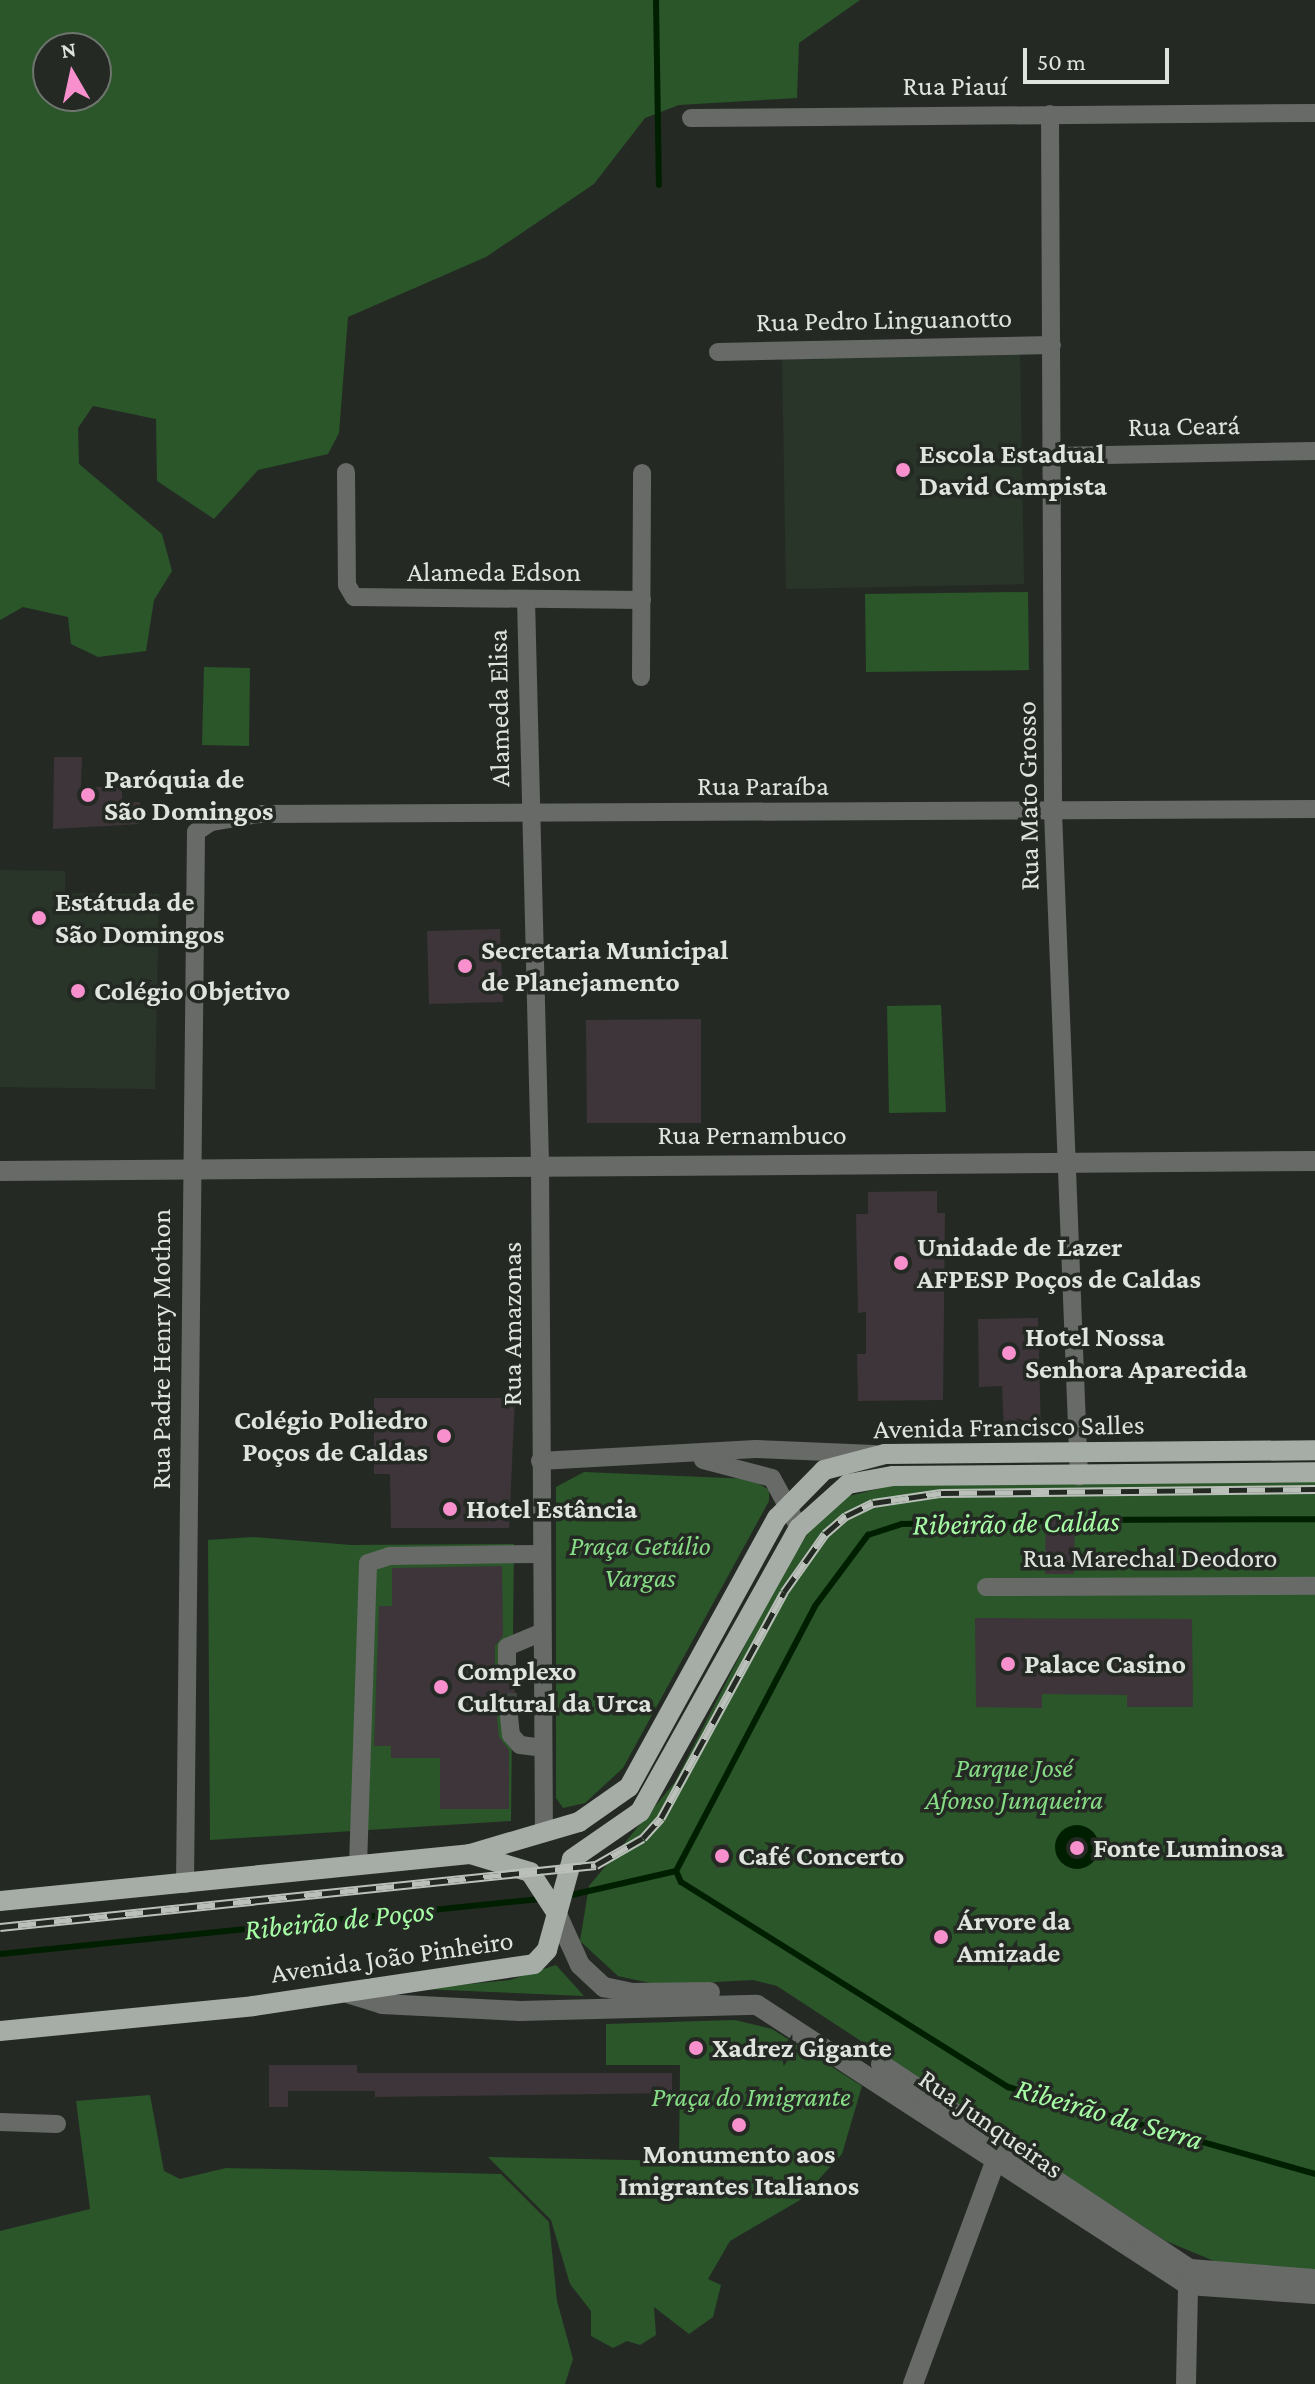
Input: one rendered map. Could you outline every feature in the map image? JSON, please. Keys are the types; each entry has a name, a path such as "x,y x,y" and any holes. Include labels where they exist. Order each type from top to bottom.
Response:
{"main road":[{"name":"Avenida Francisco Salles","path":"470,1854 544,1833 604,1809 629,1787 787,1503 824,1470 885,1454 1315,1450"},
{"name":"Avenida Francisco Salles","path":"552,1886 579,1852 640,1812 799,1528 832,1492 870,1476 1315,1472"},
{"path":"0,1901 470,1854 512,1862 552,1886"},
{"name":"Avenida João Pinheiro","path":"0,2031 350,1994 525,1967 540,1959 558,1933 552,1886"}],"street":[{"name":"Rua Piauí","path":"691,118 1315,113"},
{"name":"Rua Mato Grosso","path":"1050,114 1055,456 1053,812 1079,1476"},
{"name":"Rua Pedro Linguanotto","path":"718,352 1052,345"},
{"name":"Rua Ceará","path":"1055,456 1315,451"},
{"name":"Alameda Edson","path":"346,472 349,592 362,600 642,600"},
{"path":"641,677 642,473"},
{"name":"Alameda Elisa","path":"526,599 528,816"},
{"name":"Rua Paraíba","path":"211,822 259,814 528,816 1315,809"},
{"name":"Rua Amazonas","path":"528,816 540,1164 540,1633 544,1833"},
{"name":"Rua Padre Henry Mothon","path":"185,1884 190,1167 196,832 211,822"},
{"name":"Rua Pernambuco","path":"0,1171 540,1164 1315,1161"},
{"path":"540,1461 681,1457 756,1449 885,1454"},
{"path":"681,1457 755,1469 772,1478 799,1528"},
{"path":"358,1866 368,1563 389,1556 540,1554"},
{"name":"Rua Marechal Deodoro","path":"986,1587 1315,1586"},
{"path":"507,1666 507,1647 540,1633"},
{"path":"508,1707 511,1735 520,1745 543,1748"},
{"name":"Rua Junqueiras","path":"558,1933 580,1965 604,1987 632,1993 760,1991 779,1998 998,2150 1057,2205 1188,2285 1315,2294"},
{"name":"Rua Junqueiras","path":"350,1994 382,2004 495,2010 757,2005 1190,2269 1315,2279"},
{"path":"0,2122 57,2124"},
{"path":"913,2384 998,2150"},
{"path":"1186,2384 1188,2285"}],"shaded area":[{"name":"Escola Estadual David Campista","path":"1020,352 1024,584 786,589 782,356"},
{"name":"Colégio Objetivo","path":"0,870 65,871 65,893 159,894 155,1089 0,1087"},
{"path":"1077,1825 1093,1831 1099,1847 1093,1863 1077,1869 1061,1863 1055,1847 1061,1831"}],"green space":[{"path":"0,0 860,0 799,43 797,98 679,105 645,118 594,184 486,257 348,317 339,433 328,454 258,470 214,519 157,481 156,419 93,406 78,428 79,464 162,534 172,571 154,600 146,651 98,657 71,644 68,617 23,607 0,620"},
{"path":"1028,592 1029,670 866,672 865,594"},
{"path":"204,667 250,668 249,746 202,745"},
{"path":"941,1005 946,1112 889,1113 887,1006"},
{"name":"Praça Getúlio Vargas","path":"584,1472 751,1479 769,1490 769,1501 623,1768 585,1803 563,1808 556,1798 556,1487"},
{"name":"Parque José Afonso Junqueira","path":"1315,1482 1315,2273 1226,2266 1166,2241 777,1986 753,1980 659,1985 618,1976 580,1941 589,1886 675,1782 779,1579 814,1524 845,1497 898,1484"},
{"path":"253,1537 351,1545 514,1544 511,1821 210,1840 208,1540"},
{"path":"556,1965 584,1996 420,1989 510,1980"},
{"name":"Praça do Imigrante","path":"735,2020 772,2029 862,2086 842,2154 800,2200 730,2241 708,2279 721,2285 713,2317 689,2334 654,2307 656,2335 640,2345 627,2341 613,2348 591,2336 591,2311 570,2284 551,2220 488,2157 679,2161 680,2065 606,2065 606,2024"},
{"path":"150,2095 164,2171 180,2179 226,2168 501,2174 549,2222 557,2301 573,2359 565,2384 0,2384 0,2231 90,2209 76,2101"}],"building":[{"name":"Paróquia de São Domingos","path":"54,757 82,757 81,787 122,787 122,802 140,802 140,824 53,829"},
{"name":"Secretaria Municipal de Planejamento","path":"500,929 503,1002 429,1004 427,931"},
{"path":"701,1019 701,1123 587,1123 586,1020"},
{"name":"Unidade de Lazer AFPESP Poços de Caldas","path":"937,1191 937,1213 945,1213 943,1400 858,1401 857,1354 866,1354 866,1312 858,1313 856,1214 868,1214 868,1192"},
{"name":"Hotel Nossa Senhora Aparecida","path":"1038,1318 1041,1432 1004,1433 1002,1386 979,1387 978,1319"},
{"name":"Colégio Poliedro Poços de Caldas","path":"374,1398 515,1398 509,1528 391,1528 390,1474 374,1474"},
{"path":"1075,1515 1074,1574 1045,1574 1046,1516"},
{"name":"Complexo Cultural da Urca","path":"502,1566 503,1636 495,1646 495,1666 502,1677 514,1675 515,1697 502,1697 496,1708 499,1737 509,1750 509,1809 440,1809 440,1758 391,1758 391,1746 374,1746 379,1606 392,1606 392,1568"},
{"path":"975,1618 1192,1619 1193,1707 1127,1707 1127,1695 1042,1694 1042,1708 976,1707"},
{"name":"Café Concerto","path":"728,1844 731,1866 716,1868 713,1846"},
{"path":"269,2065 357,2065 357,2073 672,2073 672,2093 375,2097 375,2091 288,2091 288,2107 269,2107"}],"waterway":[{"path":"656,0 659,185"},
{"name":"Ribeirão de Caldas","path":"1068,1520 1315,1519"},
{"name":"Ribeirão de Caldas","path":"676,1871 815,1606 868,1535 902,1524 1053,1521"},
{"name":"Ribeirão da Serra","path":"676,1871 681,1882 1008,2087 1315,2174"},
{"name":"Ribeirão de Poços","path":"567,1896 676,1871"},
{"name":"Ribeirão de Poços","path":"0,1954 540,1899"}],"tunnel":[{"path":"507,1666 508,1707"}],"railway":[{"path":"0,1927 596,1865 643,1838 661,1818 784,1592 825,1534 846,1516 873,1503 941,1493 1315,1489"}],"place":[{"name":"Escola Estadual David Campista","path":"903,470"},
{"name":"Paróquia de São Domingos","path":"88,795"},
{"name":"Estátuda de São Domingos","path":"39,918"},
{"name":"Secretaria Municipal de Planejamento","path":"465,966"},
{"name":"Colégio Objetivo","path":"78,991"},
{"name":"Unidade de Lazer AFPESP Poços de Caldas","path":"901,1263"},
{"name":"Hotel Nossa Senhora Aparecida","path":"1009,1353"},
{"name":"Colégio Poliedro Poços de Caldas","path":"444,1436"},
{"name":"Hotel Estância","path":"450,1509"},
{"name":"Palace Casino","path":"1008,1664"},
{"name":"Complexo Cultural da Urca","path":"441,1687"},
{"name":"Fonte Luminosa","path":"1077,1848"},
{"name":"Café Concerto","path":"722,1856"},
{"name":"Árvore da Amizade","path":"941,1937"},
{"name":"Xadrez Gigante","path":"696,2048"},
{"name":"Monumento aos Imigrantes Italianos","path":"739,2125"}]}
